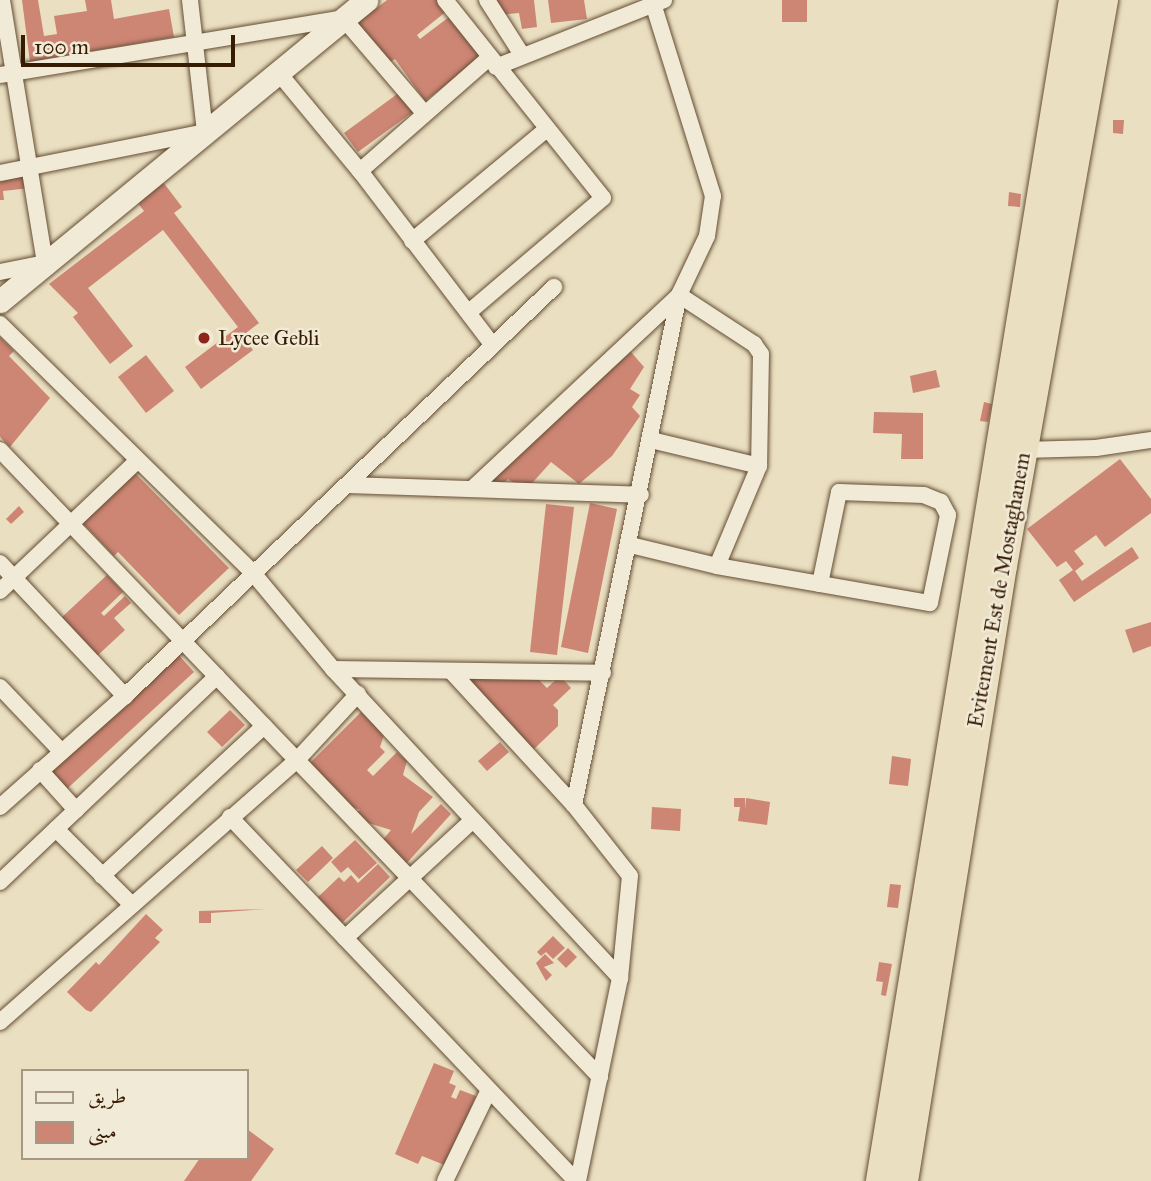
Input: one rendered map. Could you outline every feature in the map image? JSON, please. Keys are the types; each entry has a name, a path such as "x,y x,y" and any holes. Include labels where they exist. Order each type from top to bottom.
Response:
{"highway":[{"name":"Evitement Est de Mostaghanem","path":"881,1181 1074,0"},
{"name":"Evitement Est de Mostaghanem","path":"903,1181 1023,450 1103,0"}],"street":[{"path":"2,0 7,74 30,167 46,263"},
{"path":"190,0 205,132"},
{"path":"0,301 366,0"},
{"path":"445,0 492,63 602,193 602,202 470,311"},
{"path":"487,0 522,55"},
{"path":"360,171 424,113 492,63 522,55 657,1 713,196 707,236 679,295 641,495 574,805"},
{"path":"7,74 343,18"},
{"path":"343,18 424,113"},
{"path":"278,72 360,171 412,241 470,311 492,344"},
{"path":"412,241 547,129"},
{"path":"0,173 205,132"},
{"path":"0,272 46,263"},
{"path":"0,807 125,696 554,286"},
{"path":"679,295 754,344 761,354 759,466 717,566"},
{"path":"474,487 679,295"},
{"path":"0,324 253,573 333,670 620,978"},
{"path":"651,440 759,466"},
{"path":"1023,450 1096,448 1151,440"},
{"path":"0,450 600,1077"},
{"path":"0,591 138,460"},
{"path":"346,485 474,487 641,495"},
{"path":"630,545 717,566 820,584 930,603 948,515 941,502 924,495 839,492 820,584"},
{"path":"0,564 125,696"},
{"path":"333,670 603,673"},
{"path":"451,671 574,805 630,876 620,978 577,1181"},
{"path":"0,882 216,676"},
{"path":"0,687 61,751"},
{"path":"0,1022 297,760 358,694"},
{"path":"102,876 264,726"},
{"path":"40,771 76,810"},
{"path":"230,817 577,1181"},
{"path":"345,938 473,820"},
{"path":"56,829 131,904"},
{"path":"445,1181 489,1090"}],"building":[{"path":"22,0 38,0 44,36 57,34 54,16 87,11 85,0 111,0 114,19 169,9 174,37 30,62"},
{"path":"387,0 440,0 448,10 417,35 420,39 449,17 481,58 425,101 395,59 387,64 356,24"},
{"path":"497,0 534,0 537,27 522,29 519,13 499,15"},
{"path":"548,0 584,0 587,19 551,23"},
{"path":"782,0 807,0 807,22 782,22"},
{"path":"400,92 414,111 358,152 344,133"},
{"path":"1113,120 1124,120 1123,134 1113,133"},
{"path":"28,174 30,188 3,191 4,200 0,200 0,177"},
{"path":"163,182 182,207 174,213 259,323 242,336 253,350 201,389 185,367 238,327 163,230 88,288 133,346 110,364 73,317 78,313 49,284 144,211 137,202"},
{"path":"1009,192 1021,194 1020,207 1008,206"},
{"path":"0,337 14,351 9,356 50,398 10,447 0,437"},
{"path":"631,352 644,367 630,389 640,395 632,407 640,416 612,456 579,484 551,462 526,490 508,479 498,488 488,482 525,443"},
{"path":"146,355 174,391 146,413 118,377"},
{"path":"936,370 940,387 913,393 910,376"},
{"path":"984,402 992,404 988,422 980,421"},
{"path":"874,412 923,413 923,459 901,459 902,434 873,433"},
{"path":"1120,459 1151,499 1151,513 1105,547 1096,535 1074,551 1084,564 1075,571 1082,581 1132,547 1139,558 1074,602 1059,580 1073,570 1066,561 1057,567 1027,529"},
{"path":"131,469 229,568 179,615 118,552 114,556 79,519"},
{"path":"590,503 617,509 588,653 561,647"},
{"path":"546,504 574,507 557,655 530,652"},
{"path":"19,506 24,512 11,524 6,519"},
{"path":"107,575 123,592 101,613 104,616 125,596 131,603 114,618 125,630 97,656 61,618"},
{"path":"1151,622 1151,646 1133,653 1125,630"},
{"path":"176,652 194,672 57,798 39,778"},
{"path":"560,676 571,688 553,705 558,710 558,726 534,749 465,677 537,678 547,688"},
{"path":"230,710 245,725 222,747 207,732"},
{"path":"361,712 384,735 380,747 385,752 367,770 373,776 397,752 407,761 403,775 433,797 419,812 411,834 441,804 451,814 406,864 381,842 391,830 365,822 356,813 360,810 343,804 309,764"},
{"path":"500,742 509,752 487,771 478,761"},
{"path":"892,756 911,759 908,786 889,784"},
{"path":"734,798 745,798 745,810 746,798 770,802 767,825 738,821 740,807 734,807"},
{"path":"652,807 681,809 680,831 651,829"},
{"path":"355,840 377,863 359,879 348,867 341,873 331,862"},
{"path":"322,846 333,858 308,882 296,870"},
{"path":"378,864 390,877 342,923 318,897 339,877 344,882 351,875 358,883"},
{"path":"890,884 901,885 898,908 887,907"},
{"path":"265,909 211,913 211,923 199,923 199,911"},
{"path":"146,914 163,930 155,938 160,942 91,1012 86,1010 67,992 96,962 99,965"},
{"path":"553,936 565,948 553,959 546,952 541,956 537,952"},
{"path":"568,948 577,957 566,968 557,959"},
{"path":"545,954 554,963 544,967 552,975 546,981 536,963"},
{"path":"879,962 892,964 886,996 881,995 883,982 876,981"},
{"path":"434,1063 454,1071 449,1083 456,1086 451,1097 456,1099 460,1090 476,1096 447,1166 422,1156 418,1164 395,1154"},
{"path":"248,1130 274,1149 251,1181 184,1181 199,1160 248,1160"}],"place":[{"name":"Lycee Gebli","path":"204,338"}]}
